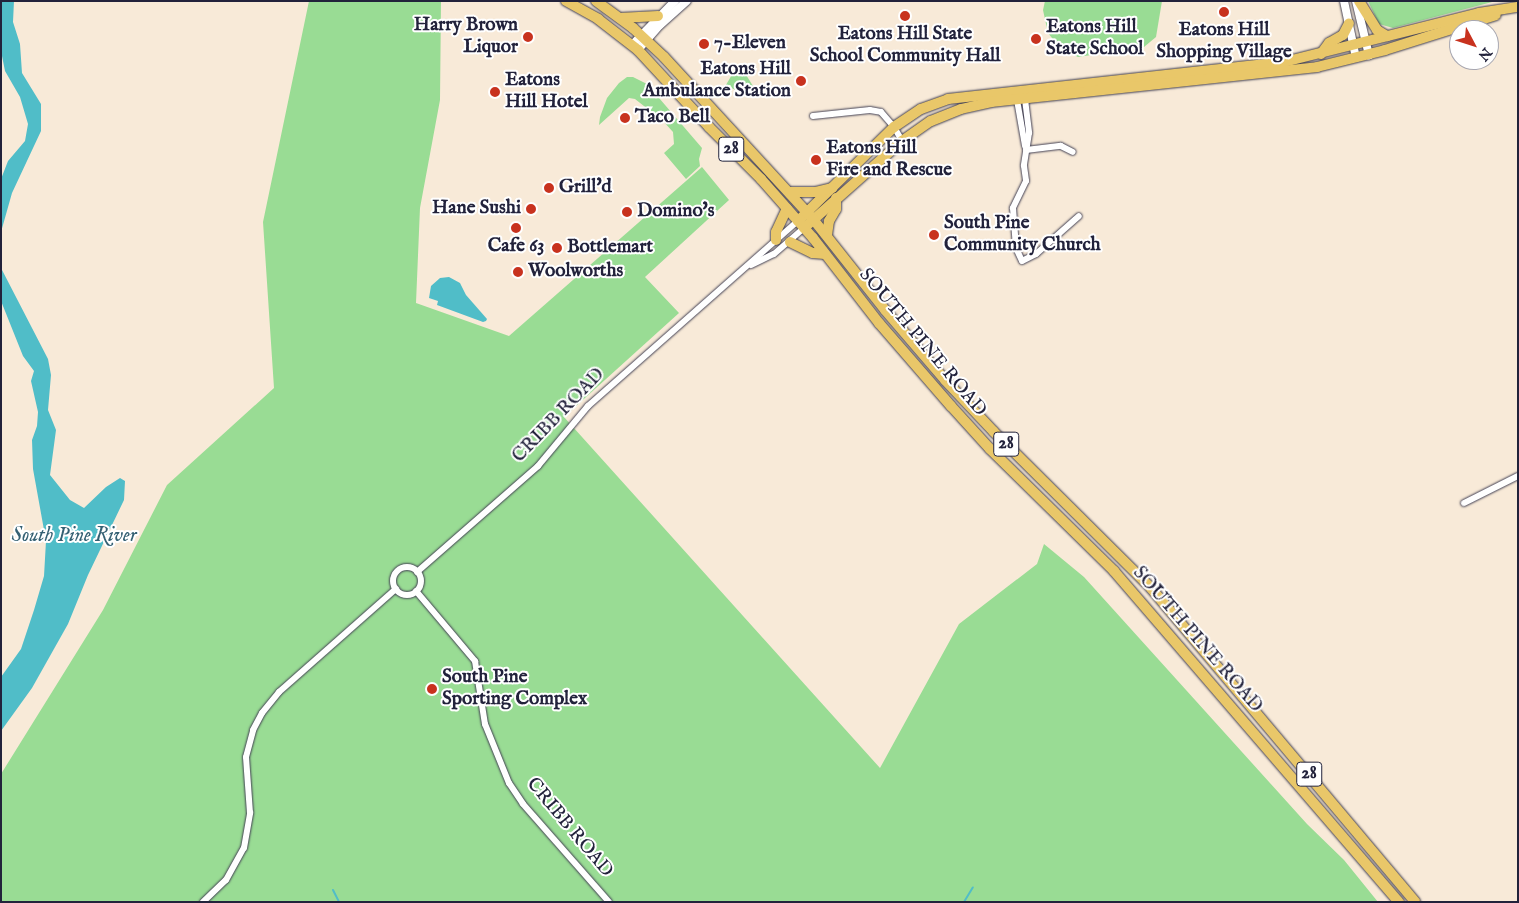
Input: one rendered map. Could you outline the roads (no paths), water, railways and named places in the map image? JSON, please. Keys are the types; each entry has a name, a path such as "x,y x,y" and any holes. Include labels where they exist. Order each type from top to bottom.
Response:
{"main road":[{"name":"SOUTH PINE ROAD","path":"566,1 598,19 635,47 787,208 879,323 951,406 997,456 1120,578 1399,902"},
{"name":"SOUTH PINE ROAD","path":"596,1 644,37 790,192 827,235 880,304 945,380 1006,445 1090,525 1151,588 1415,902"},
{"path":"1357,1 1376,30 1387,36"},
{"path":"810,216 833,188 894,127 921,110 956,97 1284,62 1479,13 1517,10"},
{"path":"810,216 836,198 902,141 931,121 974,105 1292,70 1369,55 1517,10"},
{"path":"620,18 658,16"},
{"path":"1320,54 1329,43 1344,34 1349,23"},
{"path":"790,192 815,192 833,188"},
{"path":"827,235 829,221 836,209 836,198"},
{"path":"776,240 776,232 787,208"},
{"name":"CRIBB ROAD","path":"801,225 810,216"},
{"path":"790,242 813,253 825,254"}],"street":[{"path":"644,37 658,16 675,1"},
{"path":"635,47 644,37 687,1"},
{"path":"1344,1 1356,58"},
{"path":"1357,1 1369,55"},
{"path":"1021,99 1029,133 1026,150 1026,181 1013,208 1016,248 1022,261 1036,254 1079,216"},
{"path":"813,116 870,110 880,112 894,127 902,141"},
{"path":"1026,150 1061,146 1073,152"},
{"name":"CRIBB ROAD","path":"417,572 538,466 588,406 749,266 776,240 801,225"},
{"name":"CRIBB ROAD","path":"749,266 768,258 790,242 801,225"},
{"path":"1464,503 1518,476"},
{"path":"409,567 417,572 420,584 416,591 403,594 396,589 394,576 400,569 409,567"},
{"path":"203,902 226,880 244,848 250,813 246,757 253,730 262,713 279,692 396,589"},
{"name":"CRIBB ROAD","path":"416,591 475,662 485,724 509,783 523,804 609,902"}],"water":[{"path":"1,1 14,1 13,22 20,44 22,73 41,104 41,131 12,193 1,232 1,179 8,161 25,141 28,124 20,97 5,71 1,51"},
{"name":"South Pine River","path":"1,268 48,359 51,375 48,410 56,430 50,475 70,500 84,508 106,487 120,478 125,481 124,500 88,575 68,624 32,688 1,731 1,677 21,649 34,610 44,576 46,541 33,469 32,440 37,426 38,412 31,381 34,371 23,356 1,301"},
{"path":"449,277 460,283 466,295 487,319 486,321 483,322 437,305 438,301 429,298 431,286 440,278"}],"waterway":[{"path":"964,902 973,887"},
{"path":"333,890 339,902"}],"place":[{"name":"Eatons Hill Shopping Village","path":"1224,12"},
{"name":"Eatons Hill State School Community Hall","path":"905,16"},
{"name":"Harry Brown Liquor","path":"528,37"},
{"name":"Eatons Hill State School","path":"1036,39"},
{"name":"7-Eleven","path":"704,44"},
{"name":"Eatons Hill Ambulance Station","path":"801,81"},
{"name":"Eatons Hill Hotel","path":"495,92"},
{"name":"Taco Bell","path":"625,118"},
{"name":"Eatons Hill Fire and Rescue","path":"816,160"},
{"name":"Grill'd","path":"549,188"},
{"name":"Hane Sushi","path":"531,209"},
{"name":"Domino's","path":"627,212"},
{"name":"Cafe 63","path":"516,228"},
{"name":"South Pine Community Church","path":"934,235"},
{"name":"Bottlemart","path":"557,248"},
{"name":"Woolworths","path":"518,272"},
{"name":"South Pine Sporting Complex","path":"432,689"}]}
